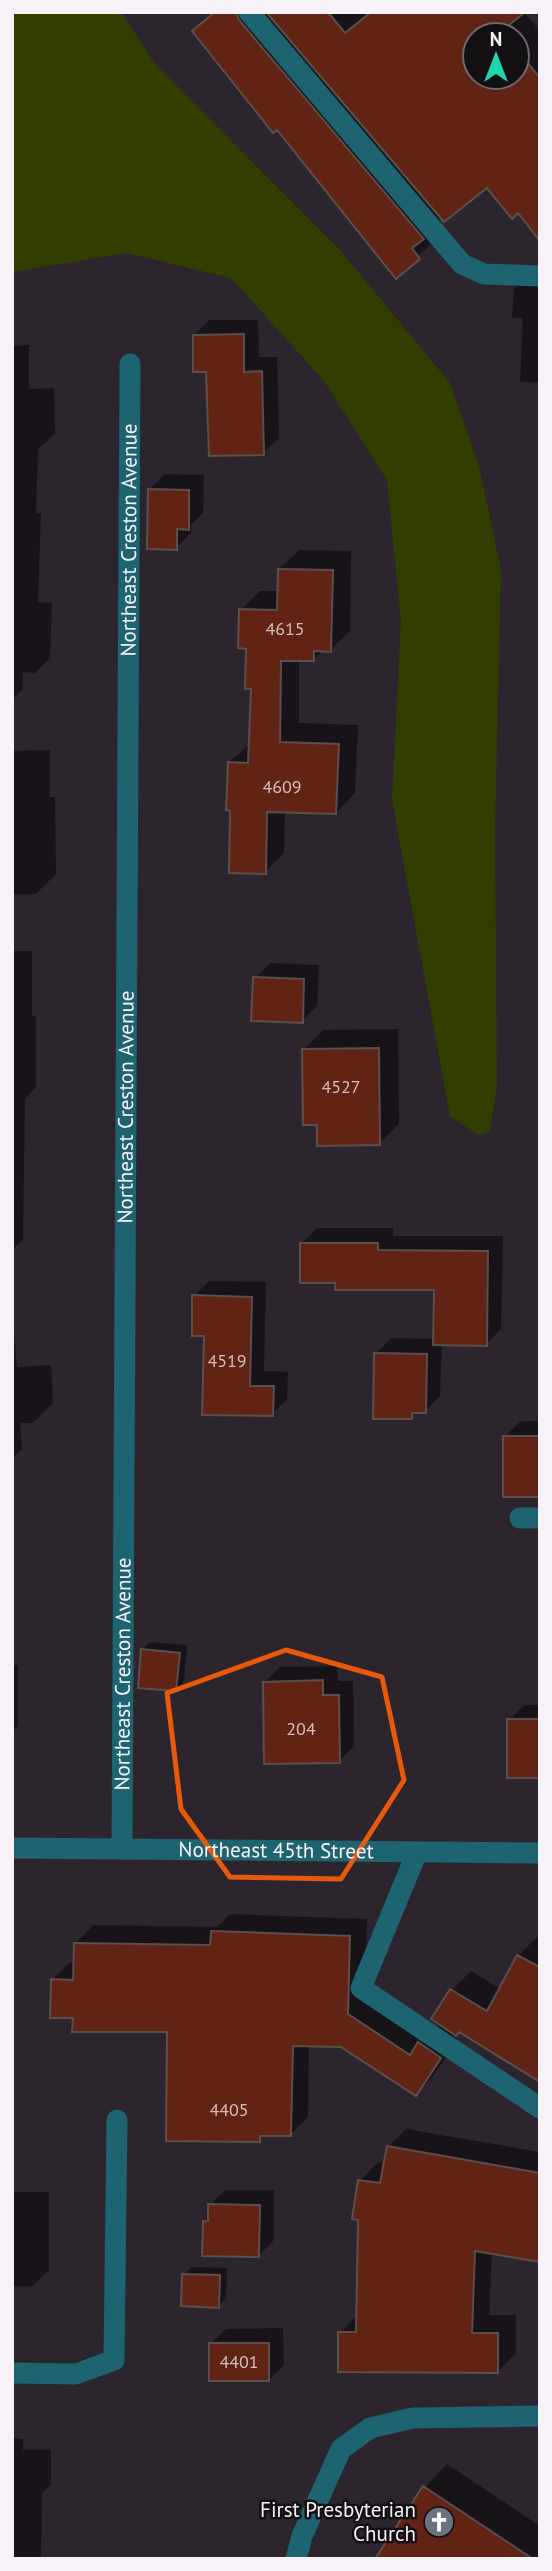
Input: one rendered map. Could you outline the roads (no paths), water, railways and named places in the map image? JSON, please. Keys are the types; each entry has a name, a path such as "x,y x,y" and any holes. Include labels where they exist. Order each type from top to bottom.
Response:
{"street":[{"path":"249,12 462,264 484,274 540,276"},
{"name":"Northeast Creston Avenue","path":"122,1849 130,364"},
{"name":"Northeast 45th Street","path":"12,1848 540,1853"},
{"path":"417,1852 361,1988 540,2108"},
{"path":"12,2373 76,2374 114,2360 117,2120"},
{"path":"296,2559 302,2536 341,2449 370,2428 413,2418 540,2416"}],"place":[{"name":"First Presbyterian Church","path":"439,2522"}]}
